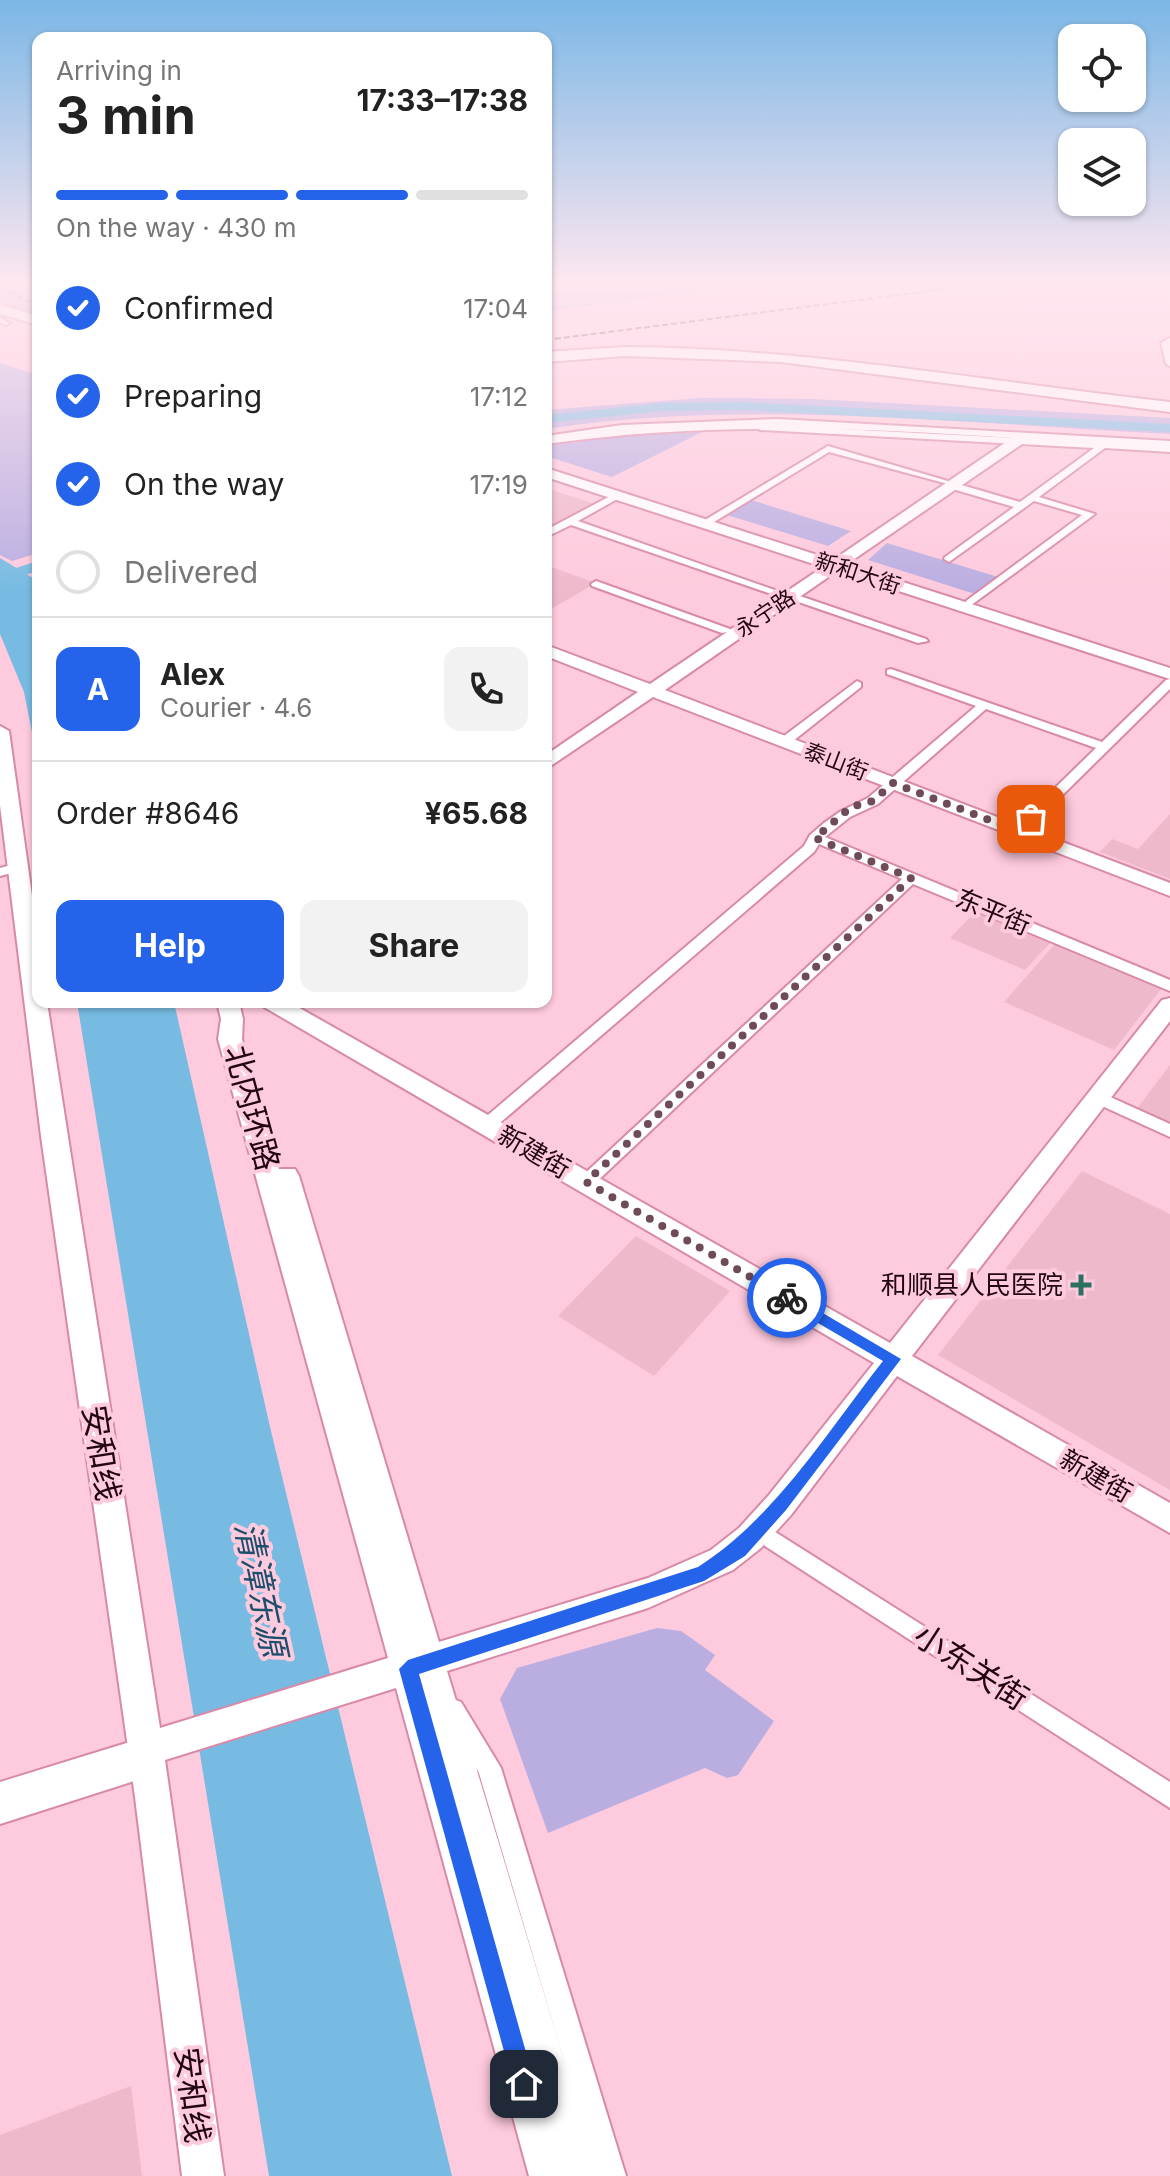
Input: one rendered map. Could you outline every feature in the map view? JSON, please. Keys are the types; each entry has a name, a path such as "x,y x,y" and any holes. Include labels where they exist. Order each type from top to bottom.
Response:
{"highway":[{"path":"1030,389 1170,407"}],"main road":[{"path":"552,441 645,428 729,424 1170,447"},
{"name":"永宁路","path":"552,749 647,689 1017,438"},
{"name":"新和大街","path":"552,471 618,495 970,603 1170,671"},
{"name":"新和大街","path":"552,471 1170,671"},
{"name":"永宁路","path":"552,759 726,631 786,595"},
{"name":"泰山街","path":"552,652 1170,890"},
{"name":"安和线","path":"0,731 9,870 53,1136 147,1758 203,2176"},
{"path":"147,1758 712,1587 751,1561 772,1539 899,1363 1170,1005"},
{"name":"新建街","path":"285,1008 1170,1519"},
{"name":"北内环路","path":"230,1010 230,1039 420,1674 578,2176"},
{"path":"420,1674 648,1593 720,1564 760,1529 899,1363 1170,1022"},
{"name":"北内环路","path":"420,1674 550,2176"}],"street":[{"path":"1017,438 1170,447"},
{"path":"949,559 1104,445"},
{"path":"710,520 828,449 1022,506"},
{"path":"552,531 618,495"},
{"path":"970,603 1090,514 1032,498"},
{"path":"570,521 922,641"},
{"path":"596,584 726,631"},
{"path":"891,672 1105,747"},
{"path":"1018,831 1170,682"},
{"path":"784,742 857,685"},
{"path":"487,1125 809,849 815,838 851,807 873,801 984,705"},
{"name":"东平街","path":"815,838 1170,986"},
{"path":"586,1182 911,878"},
{"path":"1108,1102 1170,1131"},
{"name":"小东关街","path":"772,1539 1170,1796"},
{"path":"420,1674 489,1768 612,2176"},
{"path":"0,1794 147,1758"},
{"path":"0,1812 147,1758"}],"shaded area":[{"path":"0,389 32,389 32,555 12,561 0,555"},
{"path":"701,398 813,399 1170,418 1170,434 779,414 701,415 552,428 552,410"},
{"path":"702,432 612,477 552,458 552,445 630,435"},
{"path":"552,490 595,504 552,528"},
{"path":"751,500 851,531 828,546 727,515"},
{"path":"887,543 998,577 975,594 868,560"},
{"path":"552,567 596,583 552,609"},
{"path":"1170,814 1170,879 1100,852 1112,839 1138,849"},
{"path":"976,911 1051,942 1025,970 950,938"},
{"path":"1055,944 1162,988 1114,1050 1004,1002"},
{"path":"1170,1065 1170,1126 1136,1110"},
{"name":"和顺县人民医院","path":"1082,1171 1170,1214 1170,1490 938,1355"},
{"path":"636,1236 730,1291 654,1376 558,1316"},
{"path":"657,1628 681,1631 715,1655 705,1670 774,1721 738,1775 727,1778 705,1768 548,1833 500,1699 517,1668"},
{"path":"131,2086 142,2176 0,2176 0,2135"}],"water":[{"path":"0,558 32,577 32,733 24,692 0,634"},
{"name":"清漳东源","path":"78,1008 175,1008 270,1427 452,2176 269,2176"}],"waterway":[{"path":"552,418 662,407 744,406 1170,428"},
{"path":"0,578 32,568"}],"way so far":[{"path":"787,1298 586,1182 911,878 815,838 851,807 873,801 893,783 1018,831 1031,819"}],"place":[{"name":"和顺县人民医院","path":"1081,1285"}],"route":[{"path":"524,2084 408,1669 704,1573 739,1550 780,1505 893,1359 787,1298"}]}
